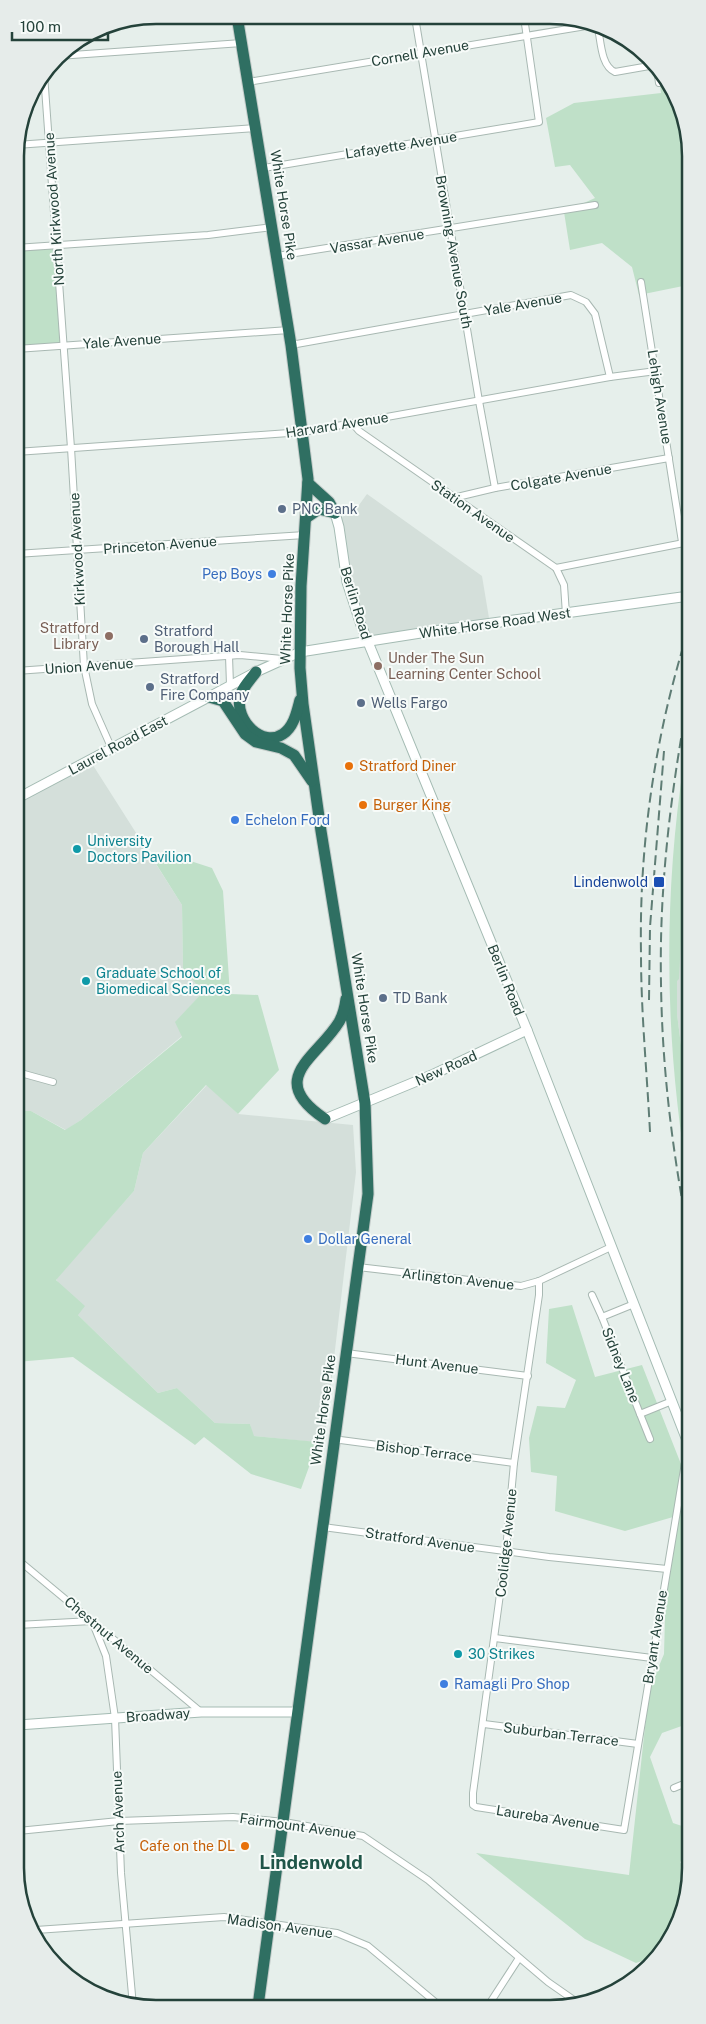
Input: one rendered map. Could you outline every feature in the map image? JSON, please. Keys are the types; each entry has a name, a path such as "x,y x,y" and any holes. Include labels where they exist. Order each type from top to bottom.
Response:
{"highway":[{"name":"White Horse Pike","path":"238,24 264,168 303,432 308,483 300,652 302,694 314,784 365,1103 368,1194 333,1439 284,1822 259,2000"},
{"path":"308,483 329,502 335,513"},
{"path":"306,518 319,509 335,513"},
{"path":"256,672 241,693 239,705 249,727 262,736 276,737 284,733 296,715 302,694"},
{"path":"209,697 223,700 245,734 252,739 294,755 314,784"},
{"path":"325,1119 303,1101 298,1090 298,1079 302,1066 310,1054 339,1021 348,995"}],"street":[{"name":"Browning Avenue South","path":"416,24 449,230 495,488"},
{"path":"525,24 527,35"},
{"name":"Cornell Avenue","path":"248,82 580,27"},
{"path":"599,33 606,62 610,70 616,72 648,66"},
{"name":"Lafayette Avenue","path":"264,168 539,122 527,35"},
{"path":"70,55 242,43"},
{"name":"North Kirkwood Avenue","path":"45,84 64,345"},
{"path":"24,144 256,128"},
{"name":"Vassar Avenue","path":"276,256 596,206"},
{"path":"24,247 208,235 273,227"},
{"name":"Lehigh Avenue","path":"641,282 669,458 682,522"},
{"name":"Yale Avenue","path":"291,345 571,295 586,302 595,314 610,377"},
{"name":"Yale Avenue","path":"24,348 288,330"},
{"name":"Kirkwood Avenue","path":"64,345 84,666 92,704 111,747"},
{"name":"Harvard Avenue","path":"24,451 303,432 610,377 656,371"},
{"name":"Station Avenue","path":"353,424 359,431 453,498 556,568"},
{"name":"Colgate Avenue","path":"453,498 495,488 669,458"},
{"name":"Berlin Road","path":"335,513 339,527 347,582 368,642 527,1030 682,1427"},
{"name":"Princeton Avenue","path":"24,553 305,535"},
{"path":"566,614 564,584 556,568 682,543"},
{"name":"White Horse Road West","path":"300,652 682,597"},
{"name":"Laurel Road East","path":"24,795 230,685 300,652"},
{"path":"228,656 230,685"},
{"name":"Union Avenue","path":"24,670 228,656 264,656 282,659"},
{"name":"New Road","path":"325,1119 527,1030"},
{"path":"24,1074 53,1082"},
{"name":"Arlington Avenue","path":"358,1267 521,1286 539,1282 611,1247"},
{"name":"Coolidge Avenue","path":"473,1805 506,1550 514,1463 528,1376 539,1295 539,1282"},
{"name":"Sidney Lane","path":"592,1295 650,1440"},
{"name":"Sidney Lane","path":"602,1317 634,1304"},
{"name":"Hunt Avenue","path":"346,1352 528,1376"},
{"name":"Sidney Lane","path":"640,1414 672,1401"},
{"name":"Bishop Terrace","path":"333,1439 514,1463"},
{"name":"Bryant Avenue","path":"624,1830 682,1485"},
{"name":"Stratford Avenue","path":"322,1527 667,1570"},
{"name":"Chestnut Avenue","path":"24,1565 201,1712"},
{"path":"24,1625 92,1621"},
{"name":"Arch Avenue","path":"92,1621 106,1656 115,1718 118,1821 132,1998"},
{"path":"495,1638 652,1658"},
{"name":"Broadway","path":"24,1725 201,1712 298,1712"},
{"name":"Suburban Terrace","path":"484,1724 638,1744"},
{"path":"674,1788 682,1785"},
{"name":"Laureba Avenue","path":"473,1805 624,1830"},
{"name":"Fairmount Avenue","path":"24,1830 118,1821 233,1817 284,1822 353,1833 374,1842 428,1880 548,1982 572,1999"},
{"name":"Madison Avenue","path":"39,1930 224,1918 337,1934 368,1946 433,2000"},
{"path":"492,2000 519,1958"}],"shaded area":[{"path":"367,494 482,576 490,624 368,642 361,625 337,519 354,512"},
{"path":"89,759 182,905 183,969 203,992 176,1022 182,1036 81,1120 66,1130 31,1111 24,1111 24,795"},
{"path":"682,920 682,1053 677,1014 677,980"},
{"path":"207,1085 238,1114 353,1125 356,1172 324,1443 253,1436 250,1424 215,1423 177,1388 158,1393 78,1315 56,1279 134,1191 143,1153"}],"green space":[{"path":"659,82 669,97 681,138 682,286 639,295 632,267 602,243 570,250 564,212 595,198 570,165 555,167 546,118 574,103 661,93"},
{"path":"57,245 64,345 24,348 24,247"},
{"path":"682,775 682,920 679,979 677,981 677,1014 682,1053 682,1140 675,1076 669,961 670,903"},
{"path":"169,854 212,868 223,891 230,994 258,995 279,1070 238,1114 206,1085 143,1153 134,1191 56,1280 85,1306 78,1315 158,1393 177,1388 215,1423 250,1424 254,1436 318,1442 301,1489 251,1474 204,1437 195,1445 73,1357 24,1361 24,1111 31,1111 65,1130 81,1120 182,1037 175,1022 203,992 183,969 182,905 153,859"},
{"path":"572,1305 595,1377 642,1365 682,1467 682,1726 662,1733 650,1757 673,1823 682,1826 682,1860 680,1862 682,1866 682,1877 678,1903 669,1927 646,1960 636,1963 585,1939 476,1853 629,1875 649,1690 664,1654 666,1581 673,1517 625,1531 555,1511 557,1476 531,1472 529,1438 537,1406 565,1408 576,1380 546,1363 549,1309"}],"railway":[{"path":"650,1132 641,976 643,871 646,830 658,748 682,651"},
{"path":"682,736 664,874 661,947 662,1016 666,1081 682,1199"},
{"path":"649,1000 650,927 664,751"}],"place":[{"name":"PNC Bank","path":"282,509"},
{"name":"Pep Boys","path":"272,574"},
{"name":"Stratford Library","path":"109,636"},
{"name":"Stratford Borough Hall","path":"144,639"},
{"name":"Under The Sun Learning Center School","path":"378,666"},
{"name":"Stratford Fire Company","path":"150,687"},
{"name":"Wells Fargo","path":"361,703"},
{"name":"Stratford Diner","path":"349,766"},
{"name":"Burger King","path":"363,805"},
{"name":"Echelon Ford","path":"235,820"},
{"name":"University Doctors Pavilion","path":"77,849"},
{"name":"Lindenwold","path":"659,882"},
{"name":"Graduate School of Biomedical Sciences","path":"86,981"},
{"name":"TD Bank","path":"383,998"},
{"name":"Dollar General","path":"308,1239"},
{"name":"30 Strikes","path":"458,1654"},
{"name":"Ramagli Pro Shop","path":"444,1684"},
{"name":"Cafe on the DL","path":"245,1846"}],"district":[{"name":"Lindenwold","path":"311,1862"}]}
